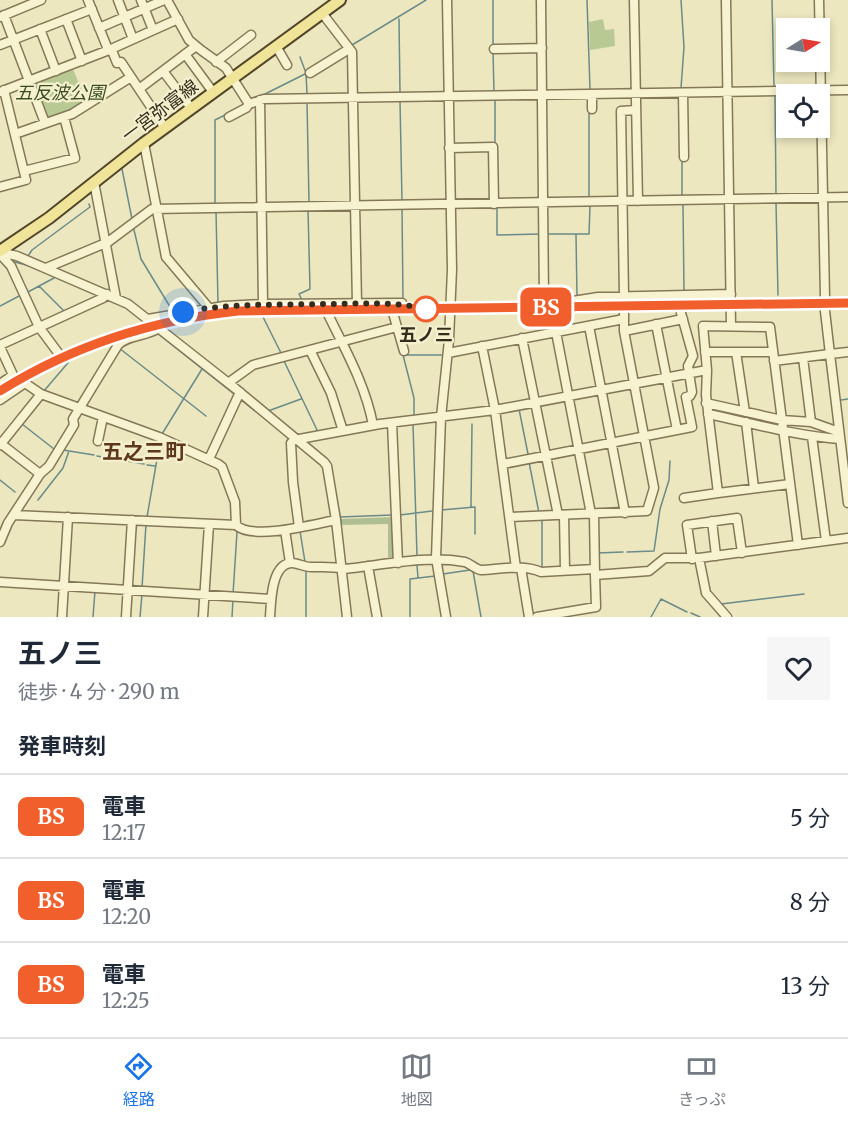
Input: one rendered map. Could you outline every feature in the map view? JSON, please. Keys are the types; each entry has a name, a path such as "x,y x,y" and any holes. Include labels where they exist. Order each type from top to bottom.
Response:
{"main road":[{"name":"一宮弥富線","path":"0,252 49,218 144,142 340,0"}],"street":[{"path":"41,0 2,16 45,123"},
{"path":"118,0 134,39"},
{"path":"99,28 124,17 143,4 166,0 189,40 226,68 249,104"},
{"path":"446,617 436,558 441,417 448,353 452,281 448,96 451,28 447,0"},
{"path":"541,0 544,300 573,301 598,297 731,294"},
{"path":"634,0 638,201"},
{"path":"726,0 731,327"},
{"path":"819,0 821,84"},
{"path":"0,45 66,19 90,4 109,50 117,63 121,62 165,128"},
{"path":"143,4 153,30"},
{"path":"322,14 352,52 357,304"},
{"path":"66,19 82,61"},
{"path":"0,187 26,180 2,91 109,50 178,19"},
{"path":"40,29 56,70"},
{"path":"216,62 251,35"},
{"path":"139,89 196,46"},
{"path":"276,46 287,65"},
{"path":"310,73 349,48"},
{"path":"494,49 542,48"},
{"path":"185,54 213,92"},
{"path":"163,71 191,108"},
{"path":"15,134 72,114 131,77"},
{"path":"830,91 848,90"},
{"path":"230,117 249,104 260,100 776,91"},
{"path":"683,93 684,157"},
{"path":"592,94 592,110"},
{"path":"260,100 263,304"},
{"path":"624,296 621,111 636,110"},
{"path":"24,171 75,158 64,117"},
{"path":"822,138 825,297"},
{"path":"144,142 166,257 210,308"},
{"path":"449,148 493,147 494,204"},
{"path":"622,149 637,149"},
{"path":"94,182 116,298"},
{"path":"46,268 105,242 152,209 848,197"},
{"path":"0,252 46,268 128,304 240,392 327,466 336,520 347,617"},
{"path":"0,252 11,266 39,327 59,354"},
{"path":"0,384 13,375 0,346 104,298 107,294"},
{"path":"148,319 210,308 263,304 402,303"},
{"path":"323,304 369,400 373,425"},
{"path":"825,311 848,503"},
{"path":"393,313 404,351"},
{"path":"448,353 589,326 624,316 624,331 654,488 647,512 510,517"},
{"path":"503,464 692,427 686,398 692,392 688,366 693,356 682,316 624,331"},
{"path":"656,324 677,430"},
{"path":"589,326 625,513"},
{"path":"228,383 253,365 397,327"},
{"path":"718,494 706,403 707,370 703,327 770,327 798,545"},
{"path":"0,543 11,519 40,474 49,466 74,425 74,419 122,341 159,328"},
{"path":"537,617 591,613 596,608 593,514 556,332"},
{"path":"522,338 546,456 561,515 565,570"},
{"path":"482,346 495,410 510,517 529,617"},
{"path":"310,350 331,393 343,431"},
{"path":"705,352 772,352"},
{"path":"736,352 744,412"},
{"path":"774,362 848,352"},
{"path":"803,358 811,422"},
{"path":"295,441 373,425 495,410 707,370"},
{"path":"0,400 25,383 41,394 159,437 209,459 222,467 230,484 235,502 236,525"},
{"path":"209,459 240,392"},
{"path":"40,474 0,444 41,394"},
{"path":"706,403 744,412 812,437 842,441"},
{"path":"708,414 746,422 782,425 811,422 842,441"},
{"path":"98,441 103,417"},
{"path":"746,422 754,488"},
{"path":"392,423 398,563"},
{"path":"812,437 826,541"},
{"path":"295,441 293,482 299,527"},
{"path":"684,498 790,484"},
{"path":"0,516 11,519 68,518 236,525 239,528 256,532 285,530 336,520"},
{"path":"62,617 68,518"},
{"path":"728,617 706,593 687,525 737,518 742,553"},
{"path":"126,617 132,520"},
{"path":"712,521 716,556"},
{"path":"203,617 209,524"},
{"path":"285,530 290,563"},
{"path":"270,617 275,578 284,566 290,563 307,567 341,568 436,558 468,563 477,570 519,568 541,572 649,571 665,558 695,559 848,538"},
{"path":"368,566 377,617"},
{"path":"0,582 271,599"}],"green space":[{"path":"603,19 605,30 614,29 615,46 590,50 589,22"},
{"name":"五反波公園","path":"72,67 87,102 70,112 47,120 33,84"},
{"path":"394,517 396,557 388,557 388,524 341,525 341,519"}],"waterway":[{"path":"352,45 426,0"},
{"path":"493,0 493,47"},
{"path":"587,0 590,89"},
{"path":"681,0 684,47 681,88"},
{"path":"772,0 774,87"},
{"path":"399,19 400,93"},
{"path":"493,52 494,92"},
{"path":"300,57 306,73 307,94"},
{"path":"263,95 307,73"},
{"path":"775,94 776,195"},
{"path":"495,100 495,144"},
{"path":"400,101 402,201"},
{"path":"307,102 309,202"},
{"path":"589,110 589,198"},
{"path":"215,204 215,120 227,114"},
{"path":"682,159 682,196"},
{"path":"122,169 132,219"},
{"path":"776,203 778,295"},
{"path":"28,256 32,250 90,207 89,204"},
{"path":"683,204 684,293"},
{"path":"546,234 589,234 590,206"},
{"path":"497,207 497,235 540,234"},
{"path":"402,208 403,300"},
{"path":"302,300 299,294 310,289 308,210"},
{"path":"216,211 218,303"},
{"path":"133,226 141,259 172,310"},
{"path":"576,235 577,296"},
{"path":"11,261 30,266"},
{"path":"28,292 54,278"},
{"path":"39,286 65,312"},
{"path":"0,306 21,295"},
{"path":"735,301 821,299"},
{"path":"829,299 848,299"},
{"path":"587,303 726,300"},
{"path":"737,310 823,309"},
{"path":"828,309 848,309"},
{"path":"478,312 622,310"},
{"path":"626,310 679,310"},
{"path":"683,310 727,310"},
{"path":"358,314 390,313"},
{"path":"263,317 281,353"},
{"path":"62,353 145,323"},
{"path":"157,333 234,394"},
{"path":"25,380 73,356 119,339"},
{"path":"119,348 206,416"},
{"path":"15,377 56,355"},
{"path":"403,355 414,398 414,417"},
{"path":"406,355 443,355"},
{"path":"43,392 73,357"},
{"path":"284,361 318,432"},
{"path":"162,434 202,369"},
{"path":"240,399 274,426"},
{"path":"268,411 301,399"},
{"path":"841,400 848,399"},
{"path":"519,409 528,454"},
{"path":"22,424 54,449"},
{"path":"413,424 417,556"},
{"path":"471,507 472,424"},
{"path":"147,517 160,442"},
{"path":"63,450 94,455"},
{"path":"38,500 63,468 69,451"},
{"path":"97,456 144,464"},
{"path":"627,552 654,551 660,509 669,480 670,461"},
{"path":"529,462 539,513"},
{"path":"147,465 155,466"},
{"path":"0,480 15,492"},
{"path":"336,496 340,516"},
{"path":"441,510 475,507 475,534"},
{"path":"400,515 432,511"},
{"path":"341,523 340,517 392,515"},
{"path":"542,520 542,569"},
{"path":"142,588 146,524"},
{"path":"300,531 305,562"},
{"path":"233,594 237,532"},
{"path":"597,553 623,552"},
{"path":"417,565 418,578"},
{"path":"443,574 470,570"},
{"path":"306,571 306,617"},
{"path":"473,571 481,617"},
{"path":"410,617 410,579 435,576"},
{"path":"93,617 95,591"},
{"path":"140,617 142,594"},
{"path":"721,604 804,594"},
{"path":"232,617 233,599"},
{"path":"651,617 661,599 687,612"},
{"path":"691,613 700,617"}],"railway":[{"path":"0,391 56,361 114,337 176,321 238,311 848,303"}],"train":[{"name":"BS","path":"0,391 48,364 91,345 132,331 169,321 238,311 848,303"}],"place":[{"name":"五ノ三","path":"426,309"}],"district":[{"name":"五之三町","path":"144,452"}],"route":[{"path":"183,312 224,306 263,304 402,303 426,309"}]}
